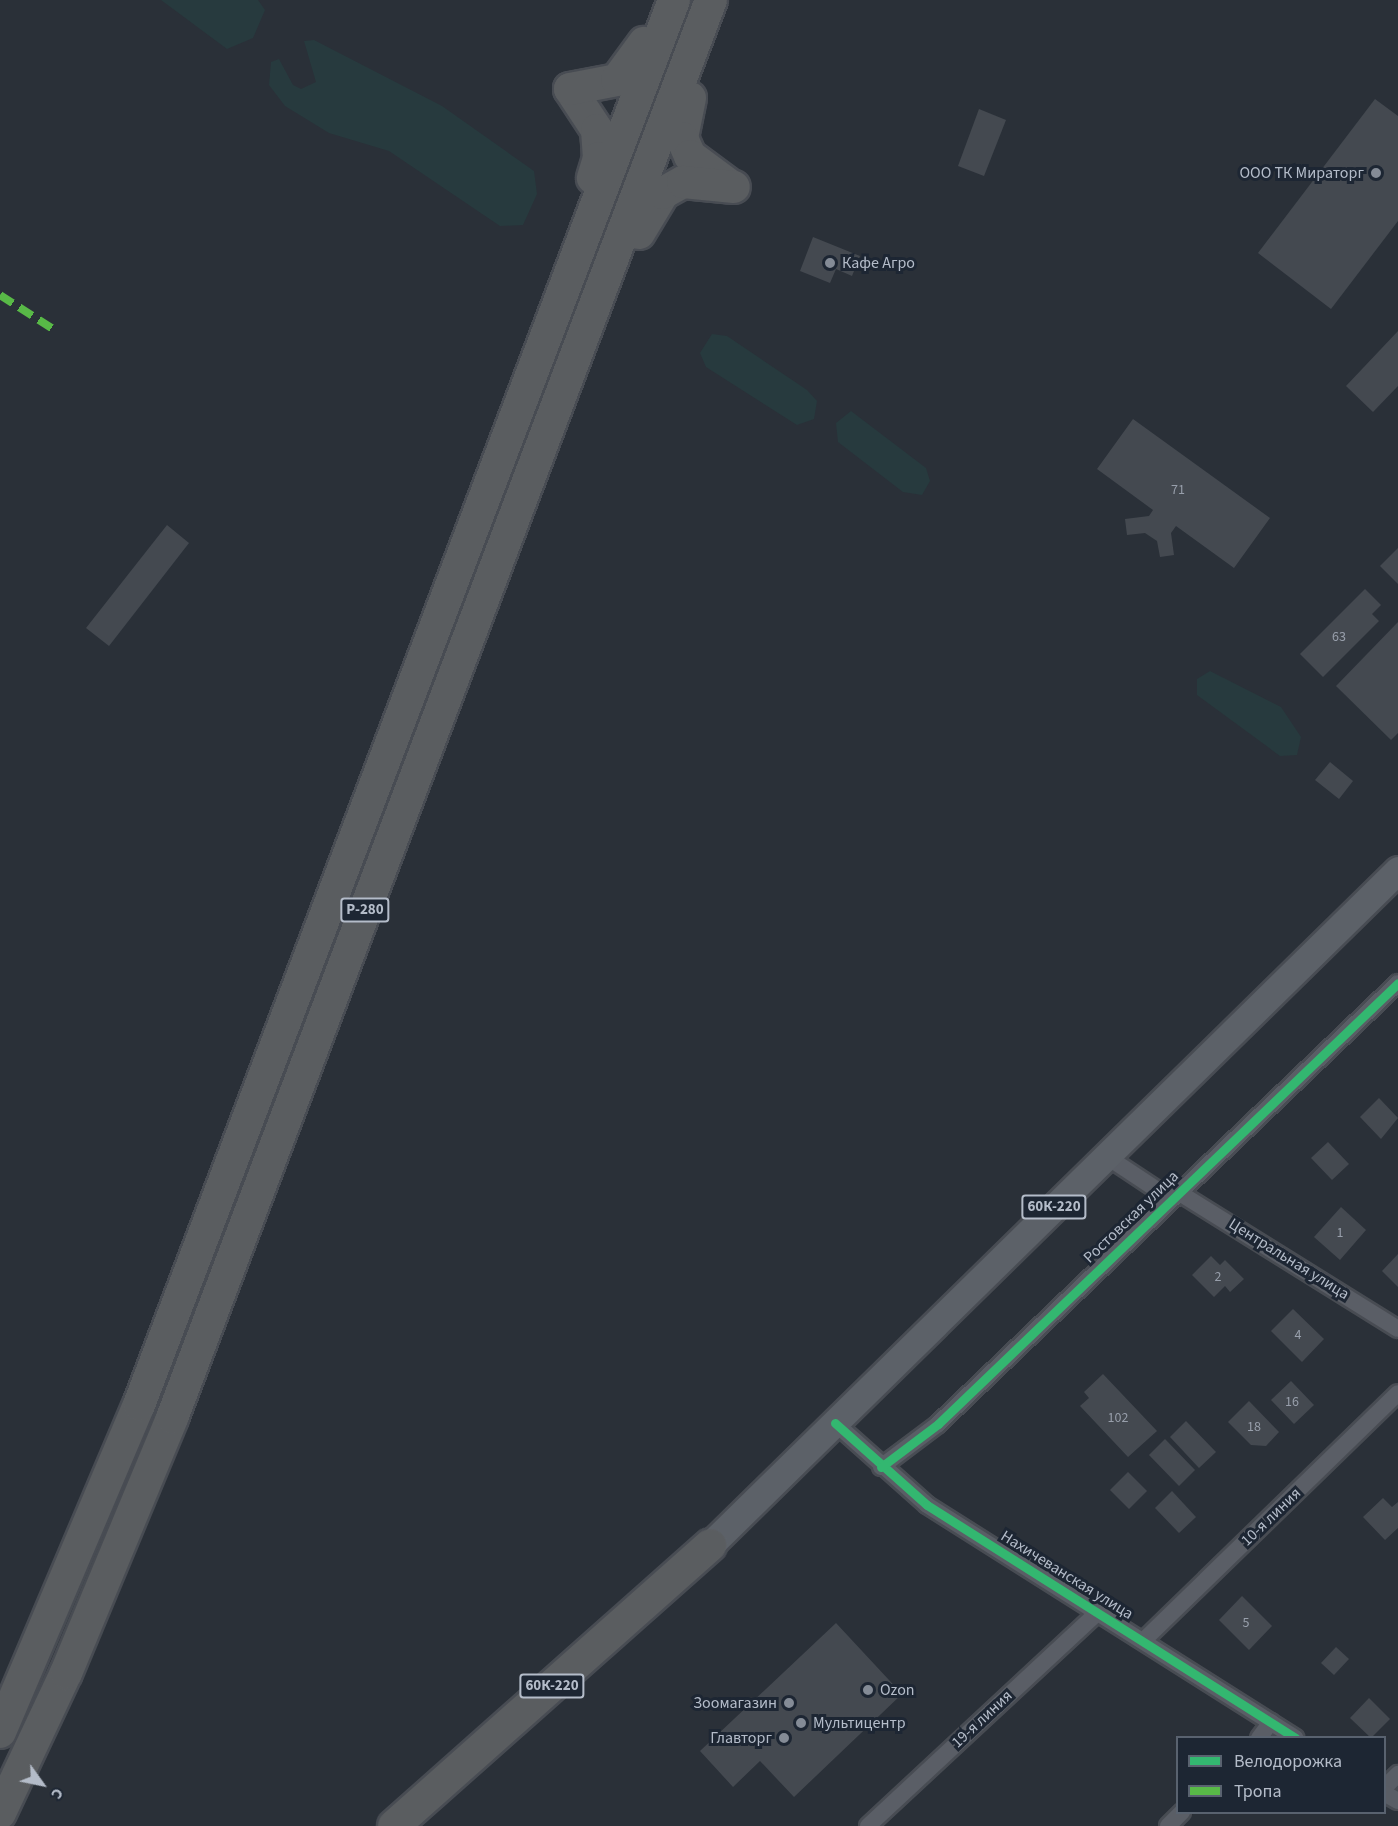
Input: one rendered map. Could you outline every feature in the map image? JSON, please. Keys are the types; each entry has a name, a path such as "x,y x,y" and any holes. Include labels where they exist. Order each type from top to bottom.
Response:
{"highway":[{"path":"419,669 478,473 598,158 597,130 570,89 607,85 627,72 660,0"},
{"name":"Р-280","path":"0,1732 139,1405 674,0"},
{"name":"Р-280","path":"0,1813 66,1673 172,1418 711,0"},
{"path":"473,627 553,459 645,218 663,193 683,182 734,187 708,174 690,156 682,138 685,110 727,0"},
{"name":"60К-220","path":"394,1826 710,1545"},
{"name":"60К-220","path":"427,1826 710,1545"}],"main road":[{"name":"60К-220","path":"710,1545 1398,870"}],"street":[{"name":"Ростовская улица","path":"881,1467 938,1424 1398,983"},
{"name":"Центральная улица","path":"1106,1156 1398,1329"},
{"name":"10-я линия","path":"1144,1640 1398,1393"},
{"name":"Нахичеванская улица","path":"835,1423 881,1467 927,1505 1294,1736"},
{"name":"19-я линия","path":"868,1826 1097,1613"},
{"path":"1260,1736 1271,1722"},
{"path":"1386,1786 1398,1774"},
{"path":"1168,1826 1180,1814"}],"green space":[{"path":"161,0 258,0 265,10 253,38 227,49"},
{"path":"314,40 442,106 534,171 537,194 523,225 500,226 389,151 329,133 285,106 269,85 271,62 279,59 293,85 301,89 316,82 304,41"},
{"path":"712,334 727,336 807,390 817,401 814,419 797,425 706,367 700,353"},
{"path":"851,411 926,468 930,481 922,495 903,492 838,442 836,423"},
{"path":"1210,671 1281,707 1301,737 1297,755 1280,756 1197,695 1197,679"}],"building":[{"path":"1375,99 1398,116 1398,221 1331,309 1258,253"},
{"path":"979,109 1006,120 984,176 958,166"},
{"name":"Кафе Агро","path":"813,237 860,256 852,276 836,269 830,283 800,271"},
{"path":"1398,331 1398,386 1373,412 1346,386"},
{"path":"1133,419 1270,518 1234,568 1176,526 1171,533 1174,555 1160,557 1157,541 1145,533 1127,535 1125,519 1149,516 1153,510 1097,469"},
{"path":"167,525 189,543 109,646 86,628"},
{"path":"1398,548 1398,584 1380,566"},
{"path":"1365,589 1381,605 1372,614 1379,621 1323,677 1300,654"},
{"path":"1398,622 1398,733 1391,740 1336,686"},
{"path":"1330,762 1353,781 1339,799 1315,780"},
{"path":"1379,1098 1398,1118 1381,1139 1360,1117"},
{"path":"1328,1142 1349,1164 1332,1180 1311,1158"},
{"path":"1341,1207 1366,1230 1340,1260 1314,1237"},
{"path":"1398,1254 1398,1287 1382,1271"},
{"path":"1211,1256 1220,1265 1225,1260 1244,1279 1230,1292 1225,1286 1214,1297 1192,1275"},
{"path":"1293,1309 1324,1339 1302,1362 1271,1331"},
{"path":"1103,1374 1157,1431 1128,1457 1080,1406 1089,1398 1084,1392"},
{"path":"1291,1381 1314,1405 1294,1424 1271,1400"},
{"path":"1249,1401 1279,1432 1266,1446 1251,1445 1228,1422"},
{"path":"1186,1421 1216,1452 1199,1468 1170,1437"},
{"path":"1165,1439 1195,1470 1179,1486 1149,1455"},
{"path":"1128,1472 1147,1491 1129,1509 1110,1490"},
{"path":"1172,1491 1196,1517 1179,1533 1155,1508"},
{"path":"1383,1498 1392,1507 1398,1502 1398,1528 1385,1540 1363,1517"},
{"path":"1242,1596 1272,1626 1249,1650 1219,1620"},
{"name":"Мультицентр","path":"836,1623 902,1694 794,1797 760,1761 733,1787 700,1751"},
{"path":"1336,1647 1349,1659 1334,1675 1321,1663"},
{"path":"1369,1698 1390,1719 1373,1736 1369,1736 1350,1718"}],"marked path":[{"path":"0,295 56,331"}],"cycle path":[{"path":"881,1467 938,1424 1398,983"},
{"path":"835,1423 927,1505 1293,1736"}],"place":[{"name":"ООО ТК Мираторг","path":"1376,173"},
{"name":"Кафе Агро","path":"830,263"},
{"name":"Ozon","path":"868,1690"},
{"name":"Зоомагазин","path":"789,1703"},
{"name":"Мультицентр","path":"801,1723"},
{"name":"Главторг","path":"784,1738"}]}
